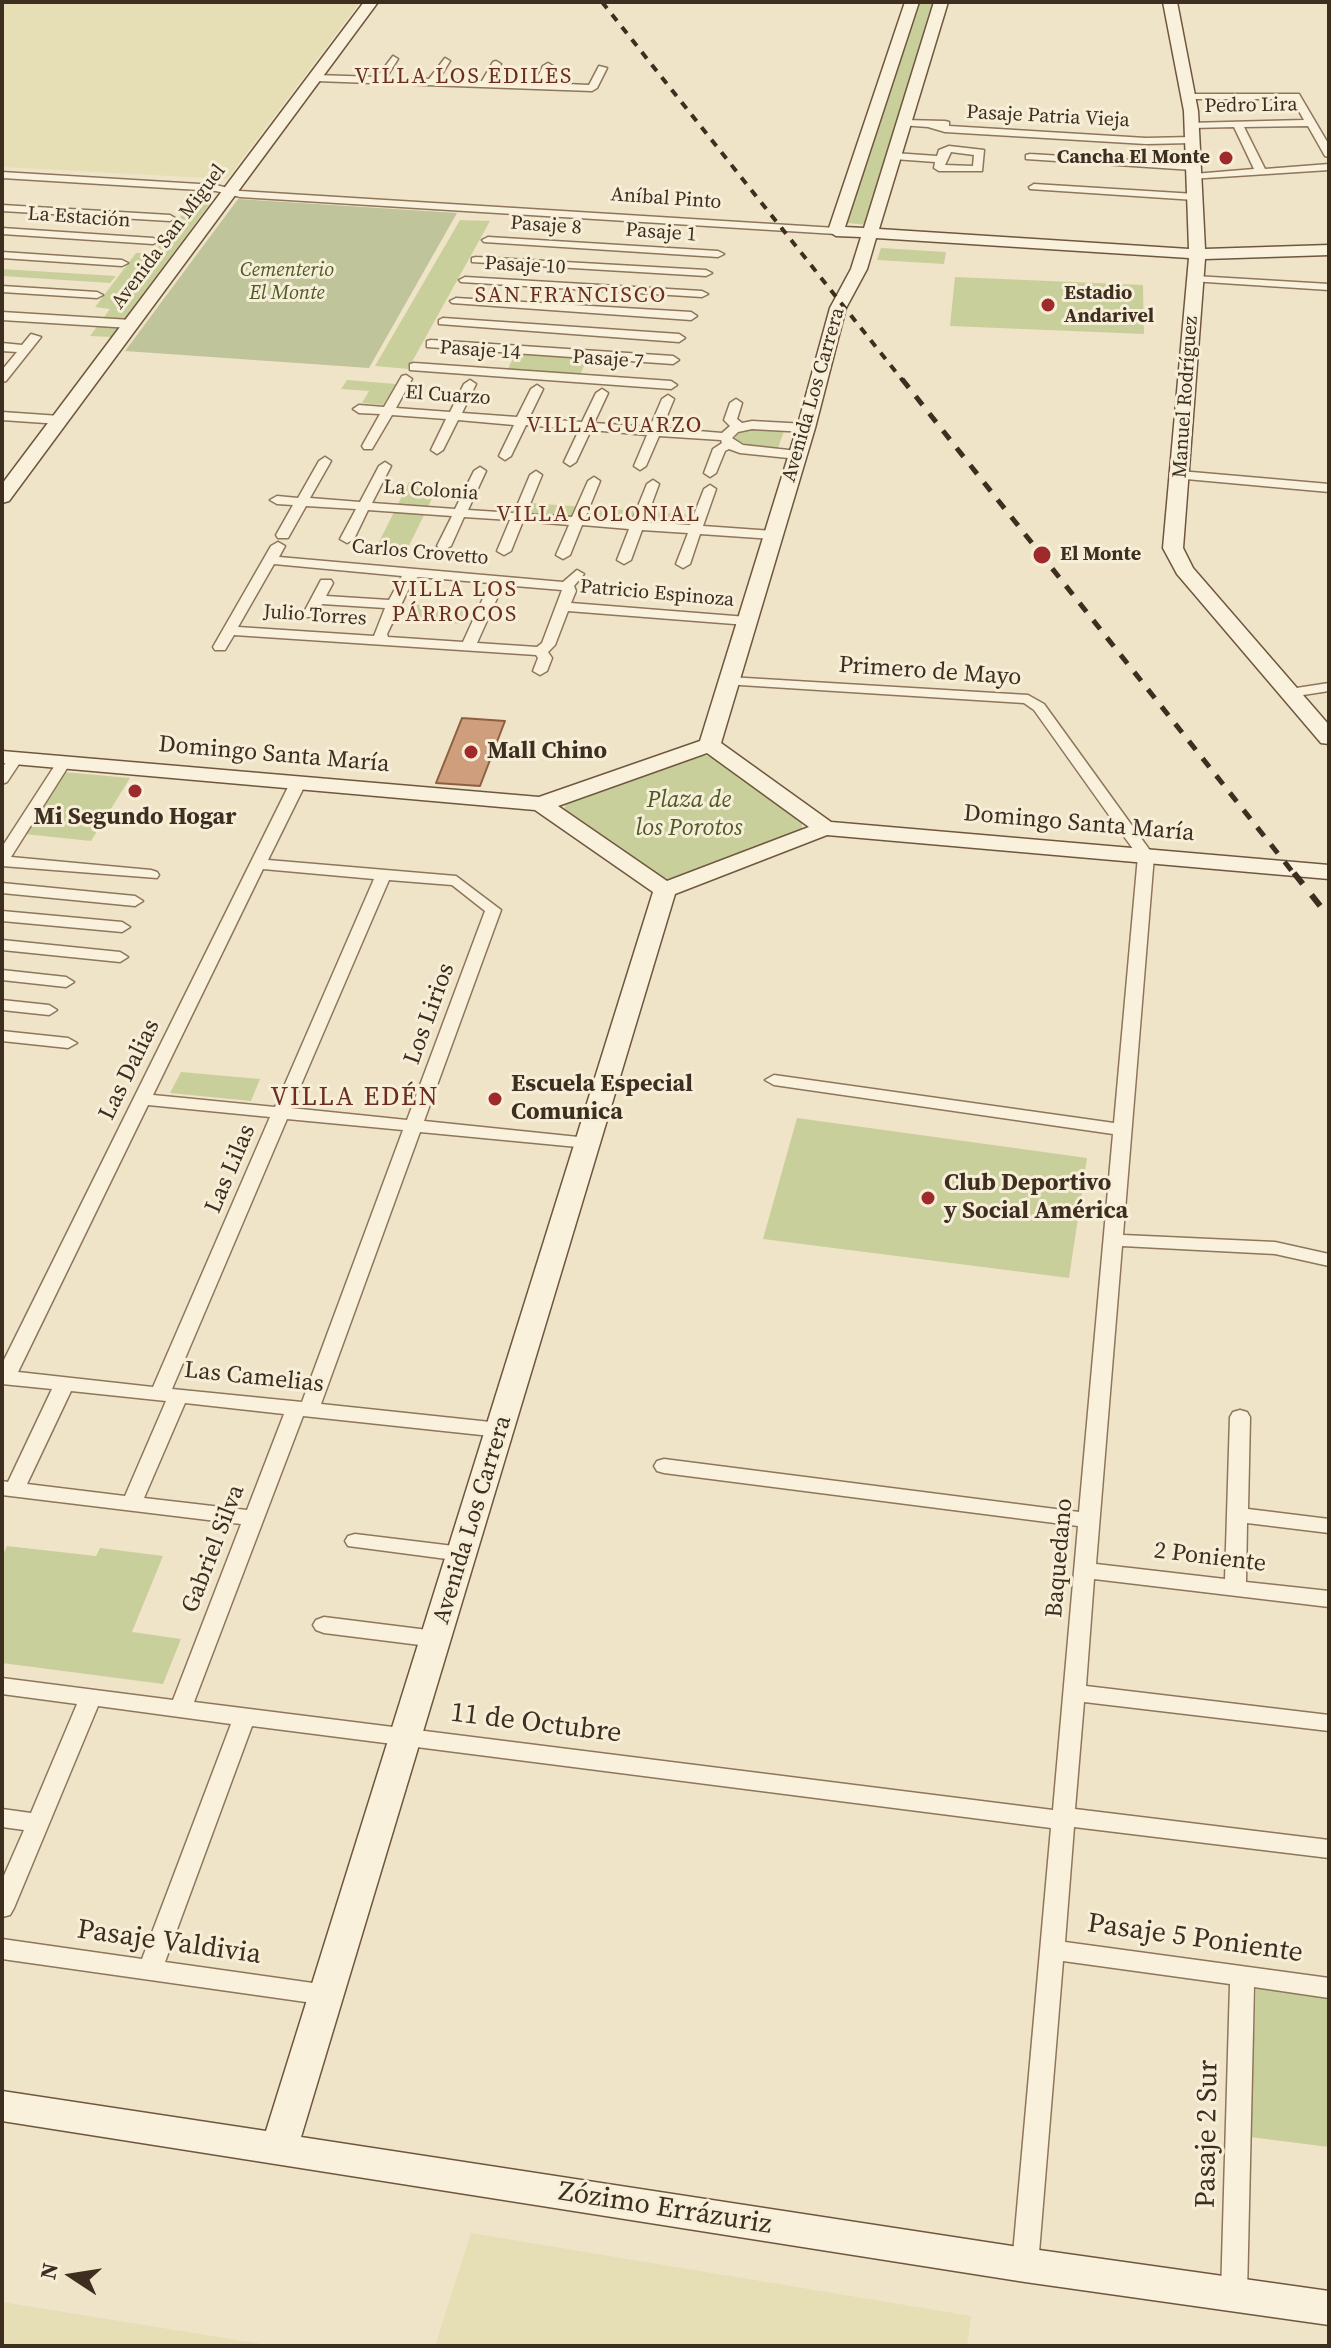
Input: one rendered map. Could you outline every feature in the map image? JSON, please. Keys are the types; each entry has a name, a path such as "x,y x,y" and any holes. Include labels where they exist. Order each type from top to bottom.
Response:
{"street":[{"name":"Avenida San Miguel","path":"2,497 371,2"},
{"path":"836,231 912,2"},
{"name":"Avenida Los Carrera","path":"710,745 806,428 838,308 859,269 941,2"},
{"name":"Manuel Rodríguez","path":"1170,2 1189,97 1197,254 1173,548 1179,563 1329,738"},
{"path":"904,27 933,28"},
{"path":"380,80 393,59"},
{"path":"432,82 445,61"},
{"path":"485,84 496,64"},
{"path":"538,86 548,66"},
{"path":"316,78 592,88 602,68"},
{"path":"884,88 914,90"},
{"path":"1189,97 1295,96 1329,154"},
{"name":"Pasaje Patria Vieja","path":"904,123 945,129 1146,141 1192,132"},
{"name":"Pedro Lira","path":"1192,132 1237,124 1311,123"},
{"path":"1237,124 1261,172"},
{"path":"861,157 940,159"},
{"path":"1030,157 1194,172 1261,172 1329,167"},
{"name":"Aníbal Pinto","path":"2,175 216,188 230,192 608,232 733,234"},
{"path":"12,188 22,176"},
{"path":"1034,187 1195,197"},
{"path":"2,208 170,218"},
{"name":"Aníbal Pinto","path":"495,219 608,232 836,231 1197,254 1329,250"},
{"name":"La Estación","path":"2,231 153,241"},
{"path":"505,456 608,232"},
{"name":"Pasaje 8","path":"488,240 608,232"},
{"name":"Pasaje 1","path":"608,232 718,254"},
{"path":"2,255 122,263"},
{"path":"476,260 706,273"},
{"path":"1195,279 1329,287"},
{"name":"Pasaje 10","path":"465,280 702,294"},
{"path":"2,289 97,295"},
{"path":"456,301 691,316"},
{"path":"2,316 131,324"},
{"path":"443,322 679,338"},
{"path":"2,378 35,337"},
{"path":"431,344 673,360"},
{"path":"2,347 26,349"},
{"name":"Pasaje 14","path":"414,367 540,382"},
{"path":"368,446 406,379"},
{"name":"Pasaje 7","path":"540,382 671,385"},
{"path":"437,450 470,384"},
{"path":"570,462 602,393"},
{"path":"640,466 668,399"},
{"path":"736,403 730,420 739,427"},
{"name":"El Cuarzo","path":"359,409 654,431 727,440 747,451 798,455"},
{"path":"2,416 60,420"},
{"path":"710,473 719,449 739,427 806,428"},
{"path":"220,647 325,461"},
{"path":"347,539 385,466"},
{"path":"444,546 480,471"},
{"path":"504,551 536,475"},
{"path":"1180,475 1329,488"},
{"path":"563,555 594,481"},
{"path":"624,560 653,484"},
{"path":"683,564 710,489"},
{"name":"La Colonia","path":"277,500 773,535"},
{"name":"Carlos Crovetto","path":"270,560 400,570 413,574 572,580 563,606"},
{"path":"382,639 380,634 407,578 413,574"},
{"path":"468,647 499,579"},
{"path":"310,614 326,583"},
{"path":"317,599 394,605"},
{"path":"540,671 545,658 540,651 548,645 563,606"},
{"name":"Patricio Espinoza","path":"563,606 747,621"},
{"name":"Julio Torres","path":"229,631 540,651"},
{"name":"Primero de Mayo","path":"729,681 1028,699 1039,707 1146,856"},
{"path":"1290,693 1329,687"},
{"path":"541,804 710,745 825,828"},
{"path":"2,779 9,757"},
{"name":"Domingo Santa María","path":"9,757 541,804"},
{"path":"64,762 2,860 151,875"},
{"name":"Las Dalias","path":"3,1378 298,783"},
{"path":"541,804 665,890 825,828"},
{"name":"Domingo Santa María","path":"825,828 1329,872"},
{"name":"Baquedano","path":"1025,2265 1146,856"},
{"name":"Los Lirios","path":"258,864 459,882 493,911 414,1126 302,1409"},
{"name":"Las Lilas","path":"132,1503 169,1395 281,1113 383,875"},
{"path":"2,888 135,901"},
{"name":"Avenida Los Carrera","path":"279,2149 665,890"},
{"path":"2,916 122,927"},
{"path":"2,945 120,957"},
{"path":"2,975 66,982"},
{"path":"2,1005 49,1010"},
{"path":"2,1036 68,1043"},
{"path":"774,1080 1123,1130"},
{"path":"142,1099 588,1143"},
{"path":"1113,1240 1275,1248 1329,1260"},
{"name":"Las Camelias","path":"3,1378 500,1430"},
{"path":"64,1384 8,1489 254,1518"},
{"name":"Gabriel Silva","path":"180,1709 254,1518 302,1409"},
{"path":"1235,1588 1240,1417"},
{"path":"664,1466 1089,1520"},
{"path":"1237,1515 1329,1526"},
{"path":"355,1541 462,1554"},
{"name":"2 Poniente","path":"1085,1570 1329,1599"},
{"path":"324,1625 436,1639"},
{"name":"11 de Octubre","path":"2,1686 1039,1819 1086,1818 1329,1849"},
{"path":"1074,1693 1329,1723"},
{"path":"2,1908 91,1697"},
{"path":"150,1970 244,1717"},
{"path":"2,1818 38,1823"},
{"name":"Pasaje Valdivia","path":"2,1949 327,1995"},
{"name":"Pasaje 5 Poniente","path":"1052,1950 1329,1988"},
{"name":"Pasaje 2 Sur","path":"1234,2294 1242,1976"},
{"name":"Zózimo Errázuriz","path":"2,2106 1025,2265 1329,2308"}],"shaded area":[{"path":"2,2 360,2 227,179 2,167"},
{"path":"471,2233 971,2316 967,2346 435,2346"},
{"path":"2,2302 274,2346 2,2346"}],"green space":[{"path":"918,2 934,2 869,225 847,223 844,221 871,152"},
{"name":"Cementerio El Monte","path":"238,199 457,213 369,368 125,351"},
{"path":"193,200 211,202 111,337 90,336 110,309 95,307 136,253 153,253"},
{"path":"460,220 490,221 408,369 375,366"},
{"path":"881,248 946,252 944,264 877,260"},
{"path":"2,269 116,276 110,283 2,276"},
{"name":"Estadio Andarivel","path":"955,277 1143,285 1144,334 950,326"},
{"path":"516,352 588,357 580,375 507,371"},
{"path":"347,380 396,384 383,405 362,403 369,391 341,389"},
{"path":"754,429 784,431 778,448 748,446 735,438 737,434"},
{"path":"409,482 439,484 406,552 375,550"},
{"path":"531,503 693,515 691,523 684,525 527,513"},
{"path":"410,604 470,609 463,624 403,620"},
{"name":"Plaza de los Porotos","path":"704,755 718,759 802,821 802,830 666,879 564,809 567,801"},
{"path":"64,772 130,778 91,841 24,834"},
{"path":"181,1072 260,1079 251,1101 170,1093"},
{"name":"Club Deportivo y Social América","path":"797,1118 1087,1158 1069,1278 763,1239"},
{"path":"7,1546 96,1556 100,1548 163,1556 132,1632 181,1639 163,1684 2,1663 2,1556"},
{"path":"1256,1988 1329,1996 1329,2147 1250,2137"}],"building":[{"name":"Mall Chino","path":"462,718 505,721 480,786 436,783"}],"railway":[{"path":"602,2 903,381"},
{"path":"902,379 1295,875"},
{"path":"1294,873 1329,917"}],"place":[{"name":"Cancha El Monte","path":"1226,158"},
{"name":"Estadio Andarivel","path":"1048,305"},
{"name":"El Monte","path":"1042,555"},
{"name":"Mall Chino","path":"471,752"},
{"name":"Mi Segundo Hogar","path":"135,791"},
{"name":"Escuela Especial Comunica","path":"495,1099"},
{"name":"Club Deportivo y Social América","path":"928,1198"}],"district":[{"name":"VILLA LOS EDILES","path":"464,77"},
{"name":"SAN FRANCISCO","path":"571,296"},
{"name":"VILLA CUARZO","path":"615,426"},
{"name":"VILLA COLONIAL","path":"599,515"},
{"name":"VILLA LOS PÁRROCOS","path":"455,602"},
{"name":"VILLA EDÉN","path":"355,1098"}]}
